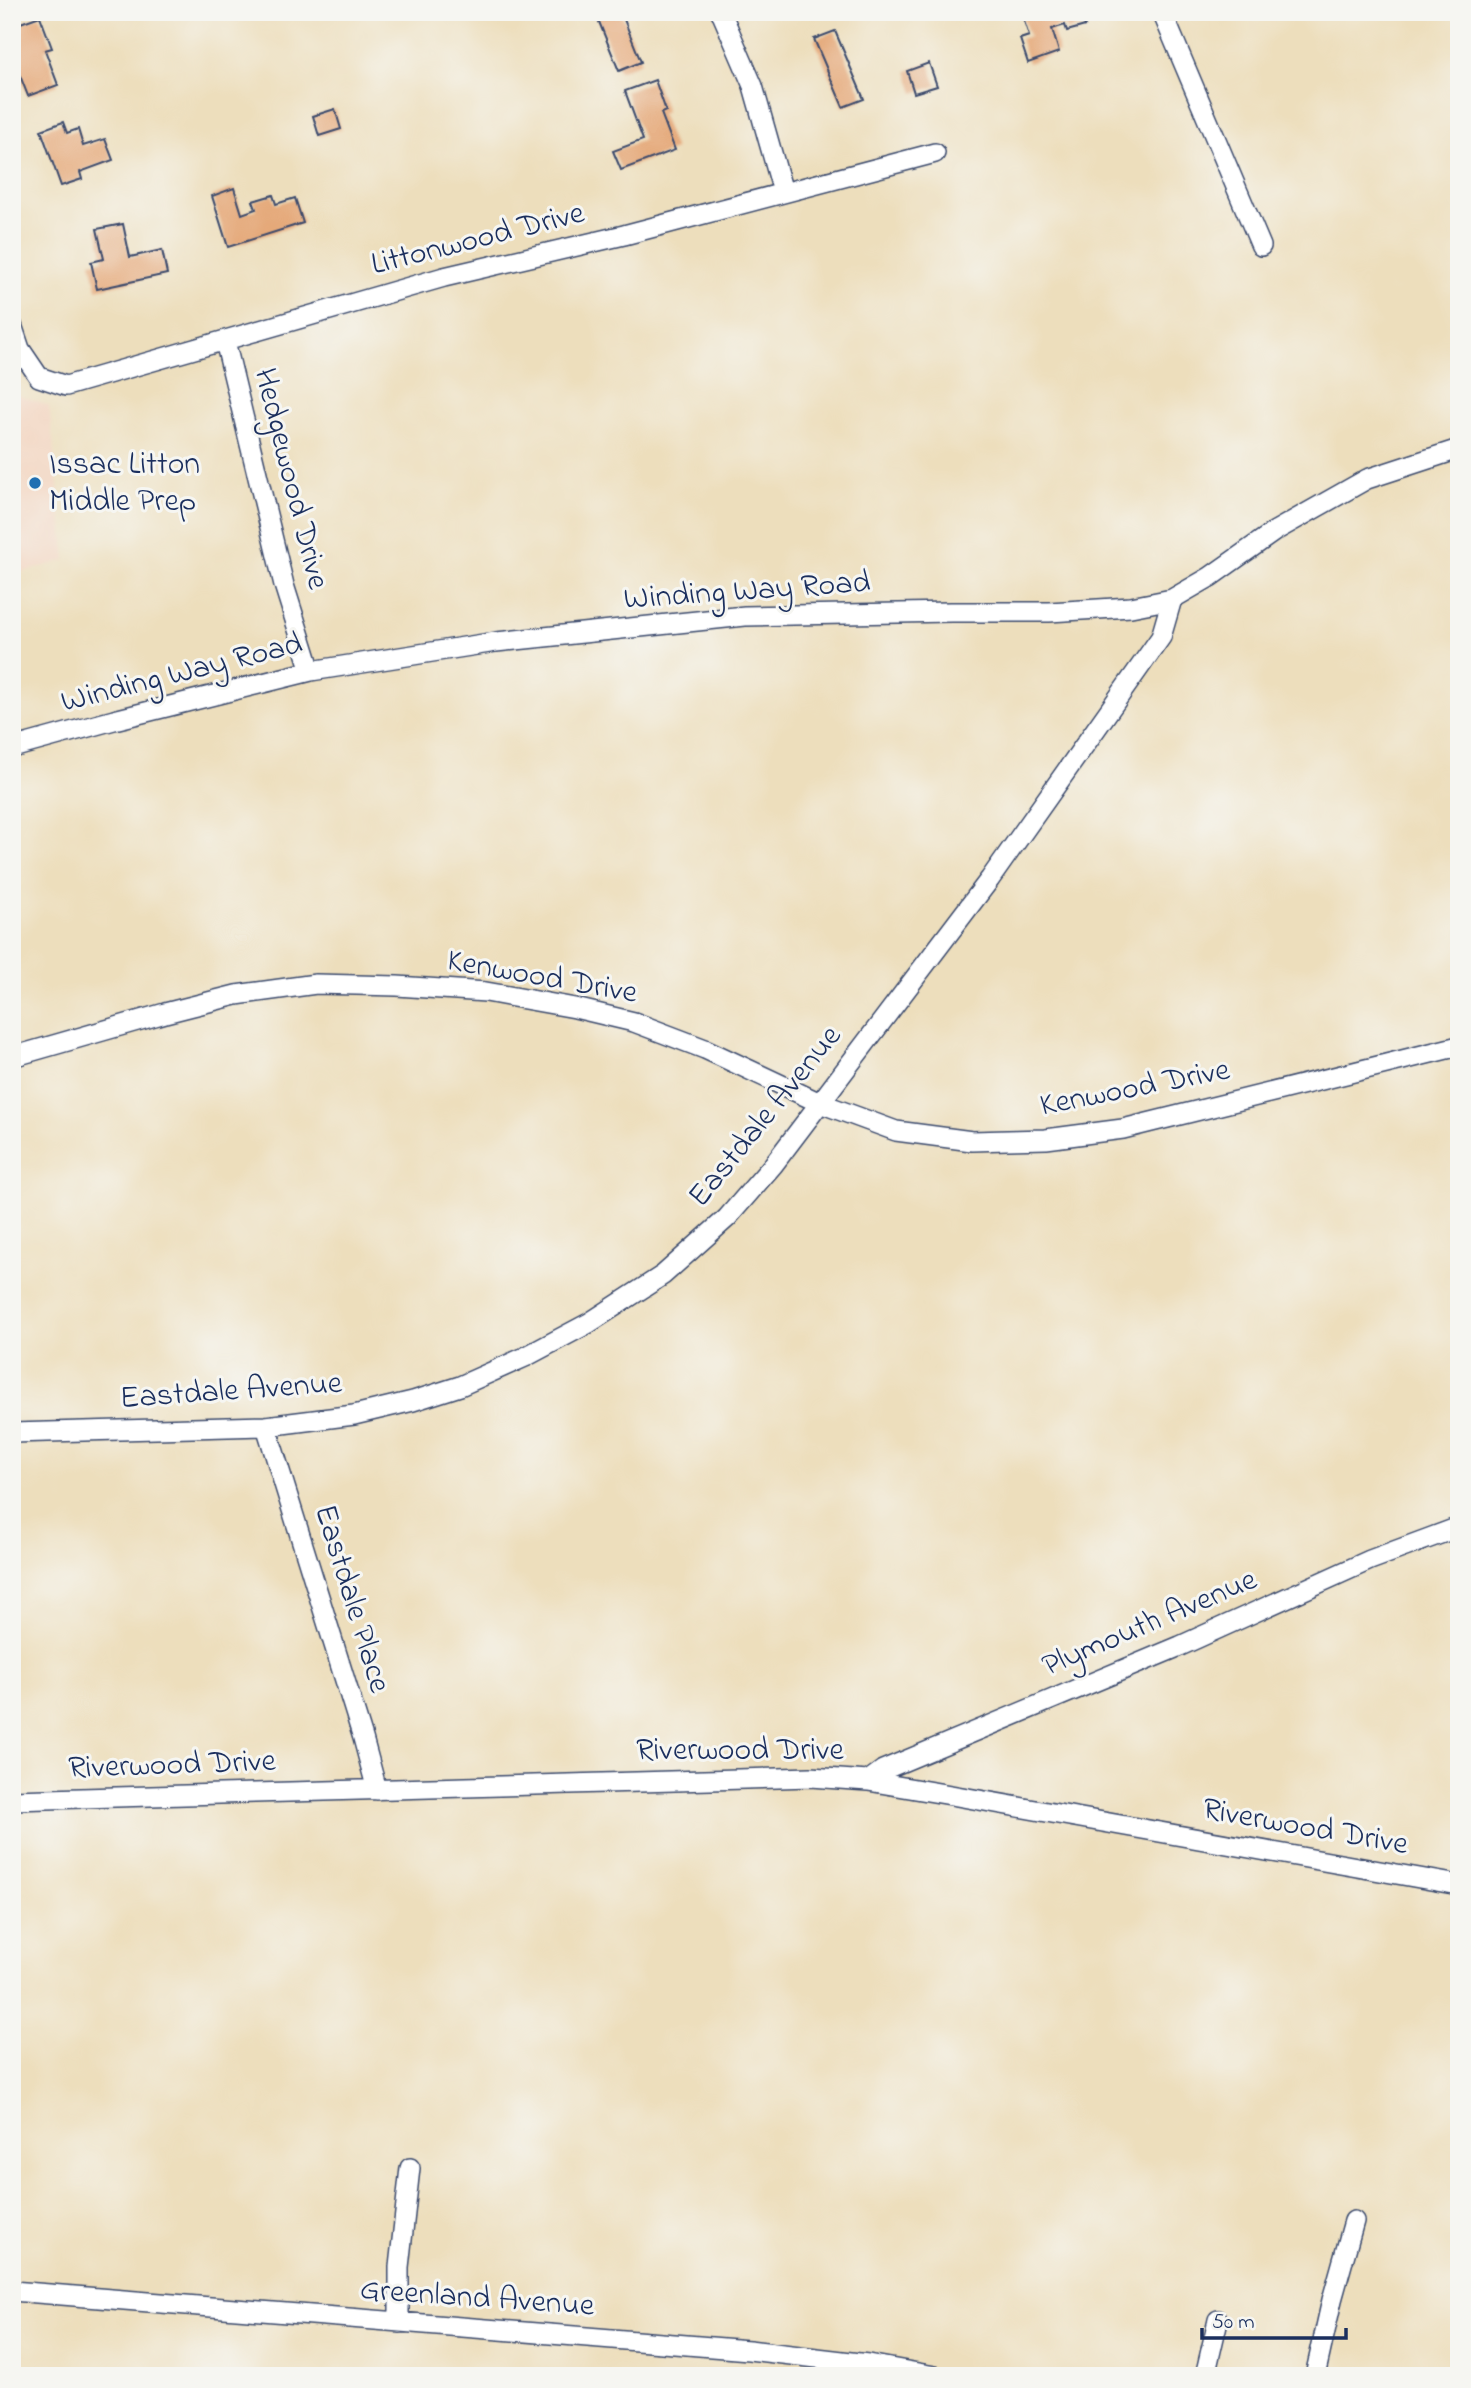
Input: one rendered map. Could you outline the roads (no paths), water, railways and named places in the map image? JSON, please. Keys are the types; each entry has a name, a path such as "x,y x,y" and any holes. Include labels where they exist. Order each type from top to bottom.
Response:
{"street":[{"path":"721,12 753,86 783,192"},
{"path":"1163,12 1261,246"},
{"name":"Littonwood Drive","path":"12,325 20,349 39,377 66,386 444,277 624,234 935,153"},
{"name":"Hedgewood Drive","path":"225,341 285,585 310,671"},
{"name":"Winding Way Road","path":"12,748 310,671 496,642 745,617 1049,612 1126,608 1172,599 1275,531 1367,479 1459,449"},
{"name":"Eastdale Avenue","path":"12,1433 266,1426 354,1415 413,1401 460,1386 503,1367 590,1323 663,1275 727,1218 773,1165 989,879 1161,637 1172,599"},
{"name":"Kenwood Drive","path":"12,1057 236,995 316,984 486,992 634,1022 705,1049 820,1103 896,1131 972,1141 1046,1139 1123,1129 1459,1046"},
{"name":"Eastdale Place","path":"266,1426 377,1790"},
{"name":"Plymouth Avenue","path":"868,1781 883,1770 1180,1646 1370,1560 1459,1527"},
{"name":"Riverwood Drive","path":"12,1800 797,1777 868,1781 1459,1885"},
{"path":"399,2323 399,2267 410,2168"},
{"path":"1315,2376 1354,2221"},
{"name":"Greenland Avenue","path":"12,2291 749,2350 868,2364 935,2376"},
{"path":"1205,2376 1218,2320"}],"place":[{"name":"Issac Litton Middle Prep","path":"35,483"}]}
